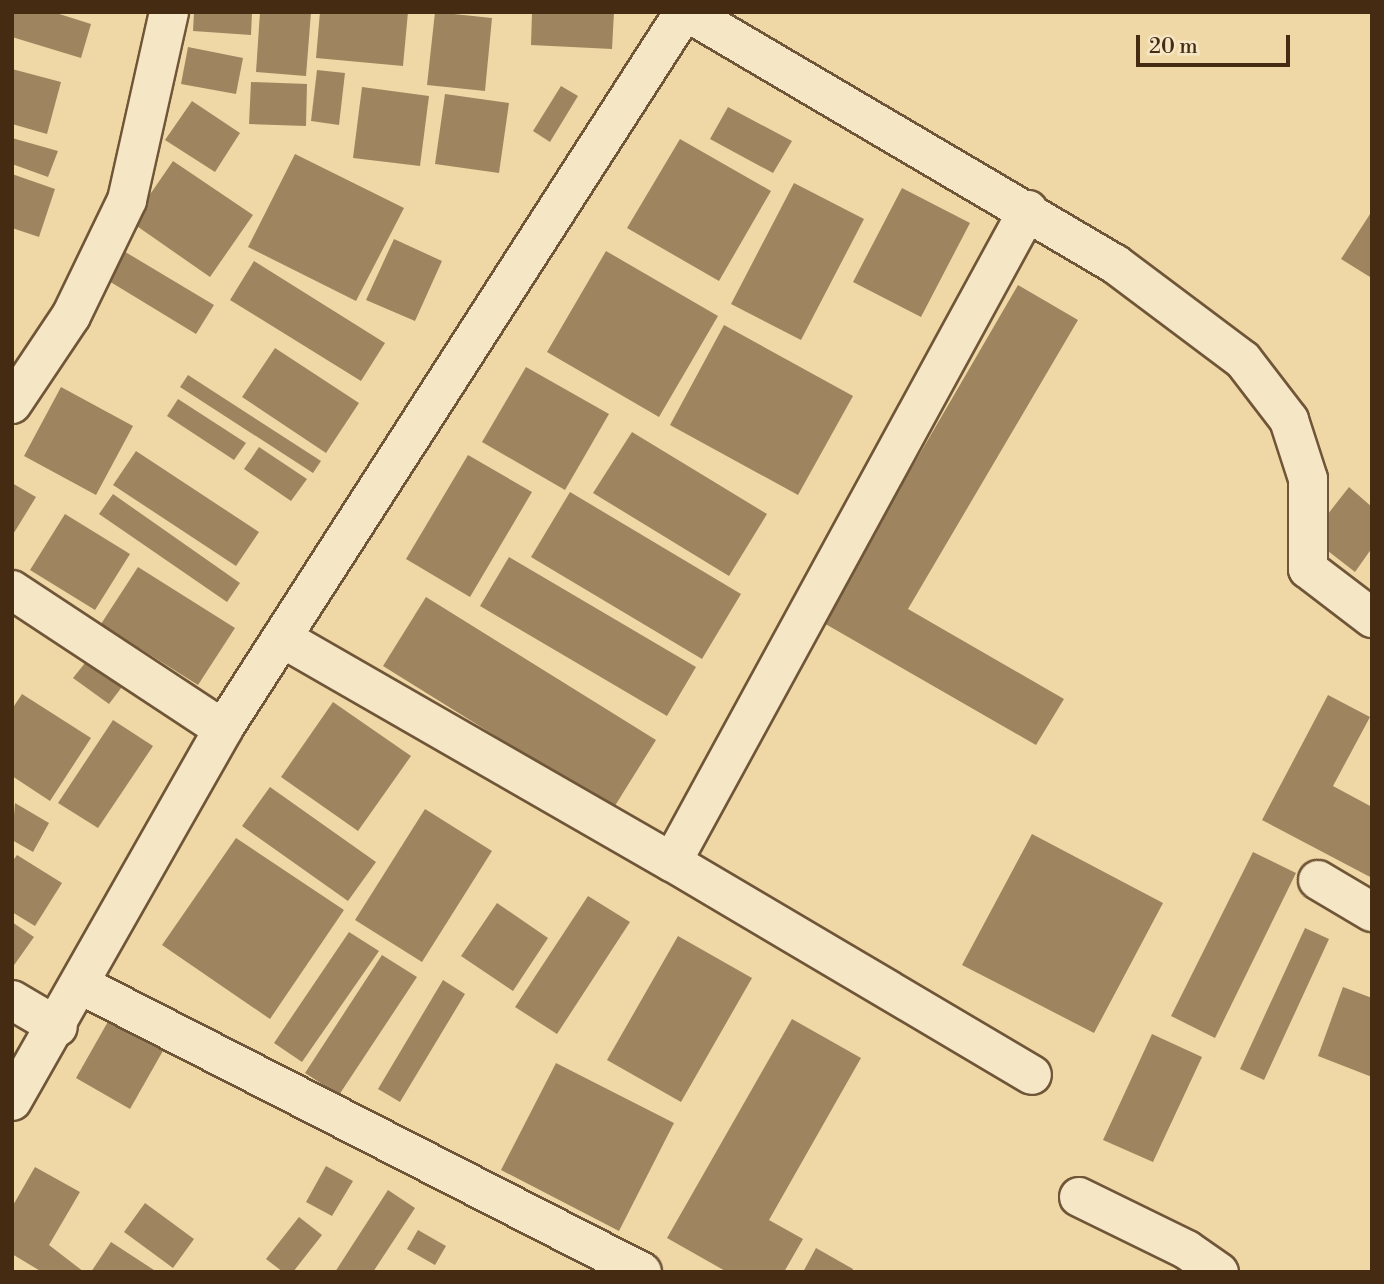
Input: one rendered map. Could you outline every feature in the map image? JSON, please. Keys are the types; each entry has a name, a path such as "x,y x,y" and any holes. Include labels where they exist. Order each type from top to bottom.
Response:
{"street":[{"path":"12,404 71,316 127,200 169,12"},
{"path":"12,1101 58,1027 223,729 685,12 1028,210 1115,264 1243,360 1289,419 1308,478 1308,569 1372,618"},
{"path":"672,862 1028,210"},
{"path":"12,590 223,729"},
{"path":"282,638 672,862 1032,1075"},
{"path":"1318,880 1372,912"},
{"path":"80,985 637,1270"},
{"path":"12,1000 58,1027"},
{"path":"1079,1197 1187,1250 1219,1272"}],"building":[{"path":"12,12 53,12 91,24 81,58 12,37"},
{"path":"194,12 252,12 251,35 193,31"},
{"path":"260,12 311,12 306,76 256,72"},
{"path":"320,12 408,12 403,66 316,58"},
{"path":"435,12 492,18 485,91 427,85"},
{"path":"532,12 614,12 612,49 531,45"},
{"path":"188,47 243,58 236,94 181,84"},
{"path":"12,69 61,82 47,134 12,124"},
{"path":"317,70 345,73 339,125 311,121"},
{"path":"251,82 307,84 306,126 249,124"},
{"path":"561,86 578,96 550,142 533,131"},
{"path":"362,87 429,96 420,166 353,158"},
{"path":"445,94 509,103 499,173 435,164"},
{"path":"192,101 240,133 215,172 165,140"},
{"path":"728,107 792,141 773,173 710,139"},
{"path":"12,138 58,151 48,177 12,164"},
{"path":"680,139 771,191 719,281 627,228"},
{"path":"295,154 404,208 356,301 248,247"},
{"path":"173,161 253,215 210,277 131,222"},
{"path":"12,174 55,189 39,237 12,228"},
{"path":"794,183 864,219 801,340 731,304"},
{"path":"902,188 970,223 921,317 853,282"},
{"path":"1372,211 1372,274 1370,277 1341,259"},
{"path":"394,239 442,261 415,321 366,300"},
{"path":"117,247 214,305 196,334 99,275"},
{"path":"606,251 718,316 659,417 547,352"},
{"path":"254,261 385,343 361,381 230,300"},
{"path":"1018,285 1078,320 908,609 1064,699 1036,745 822,622"},
{"path":"724,325 853,396 798,495 670,425"},
{"path":"275,348 359,403 326,453 242,397"},
{"path":"526,367 609,414 565,490 482,442"},
{"path":"188,375 321,461 313,473 180,387"},
{"path":"61,387 133,426 96,495 24,456"},
{"path":"178,399 246,443 234,460 167,416"},
{"path":"632,432 767,514 729,576 593,493"},
{"path":"259,447 307,479 291,501 244,469"},
{"path":"136,451 259,532 236,566 113,485"},
{"path":"468,455 532,492 470,597 406,559"},
{"path":"12,483 36,497 12,536"},
{"path":"1349,487 1372,507 1372,548 1355,572 1310,537"},
{"path":"570,492 741,594 702,659 531,557"},
{"path":"113,494 240,583 227,602 99,514"},
{"path":"65,514 130,554 95,610 30,570"},
{"path":"509,557 696,667 667,716 480,606"},
{"path":"138,567 235,628 198,685 101,624"},
{"path":"426,597 656,740 613,809 383,666"},
{"path":"93,653 128,679 109,704 73,678"},
{"path":"22,694 91,738 50,801 12,776 12,709"},
{"path":"1328,695 1370,717 1333,786 1372,807 1372,878 1262,820"},
{"path":"333,702 411,756 358,831 281,777"},
{"path":"113,720 153,746 98,828 58,803"},
{"path":"270,787 376,862 348,901 242,826"},
{"path":"15,803 49,823 33,852 12,840"},
{"path":"425,809 492,851 422,962 355,920"},
{"path":"1032,834 1163,903 1094,1033 962,965"},
{"path":"236,838 344,910 270,1019 162,945"},
{"path":"1253,852 1296,873 1215,1038 1171,1016"},
{"path":"17,855 62,883 35,926 12,912 12,862"},
{"path":"588,896 630,922 557,1034 515,1007"},
{"path":"497,903 548,938 513,991 461,956"},
{"path":"12,922 34,937 12,968"},
{"path":"1305,928 1329,939 1264,1080 1240,1069"},
{"path":"349,932 379,951 302,1062 274,1043"},
{"path":"678,936 752,978 681,1102 607,1060"},
{"path":"382,955 417,977 339,1095 305,1073"},
{"path":"443,980 465,994 400,1102 378,1089"},
{"path":"1343,987 1372,998 1372,1077 1318,1056"},
{"path":"110,1018 164,1049 130,1109 76,1078"},
{"path":"792,1019 861,1058 769,1220 803,1239 784,1272 727,1272 667,1238"},
{"path":"1152,1034 1202,1057 1153,1162 1103,1140"},
{"path":"556,1063 674,1123 619,1231 501,1170"},
{"path":"326,1166 353,1181 332,1216 306,1202"},
{"path":"35,1167 80,1192 49,1245 84,1272 42,1272 12,1254 12,1207"},
{"path":"388,1190 415,1208 373,1272 335,1272"},
{"path":"145,1203 194,1239 173,1268 124,1232"},
{"path":"299,1217 322,1235 293,1272 283,1272 266,1259"},
{"path":"418,1230 446,1246 435,1265 407,1249"},
{"path":"111,1242 157,1272 91,1272"},
{"path":"816,1248 853,1269 852,1272 803,1272"}]}
